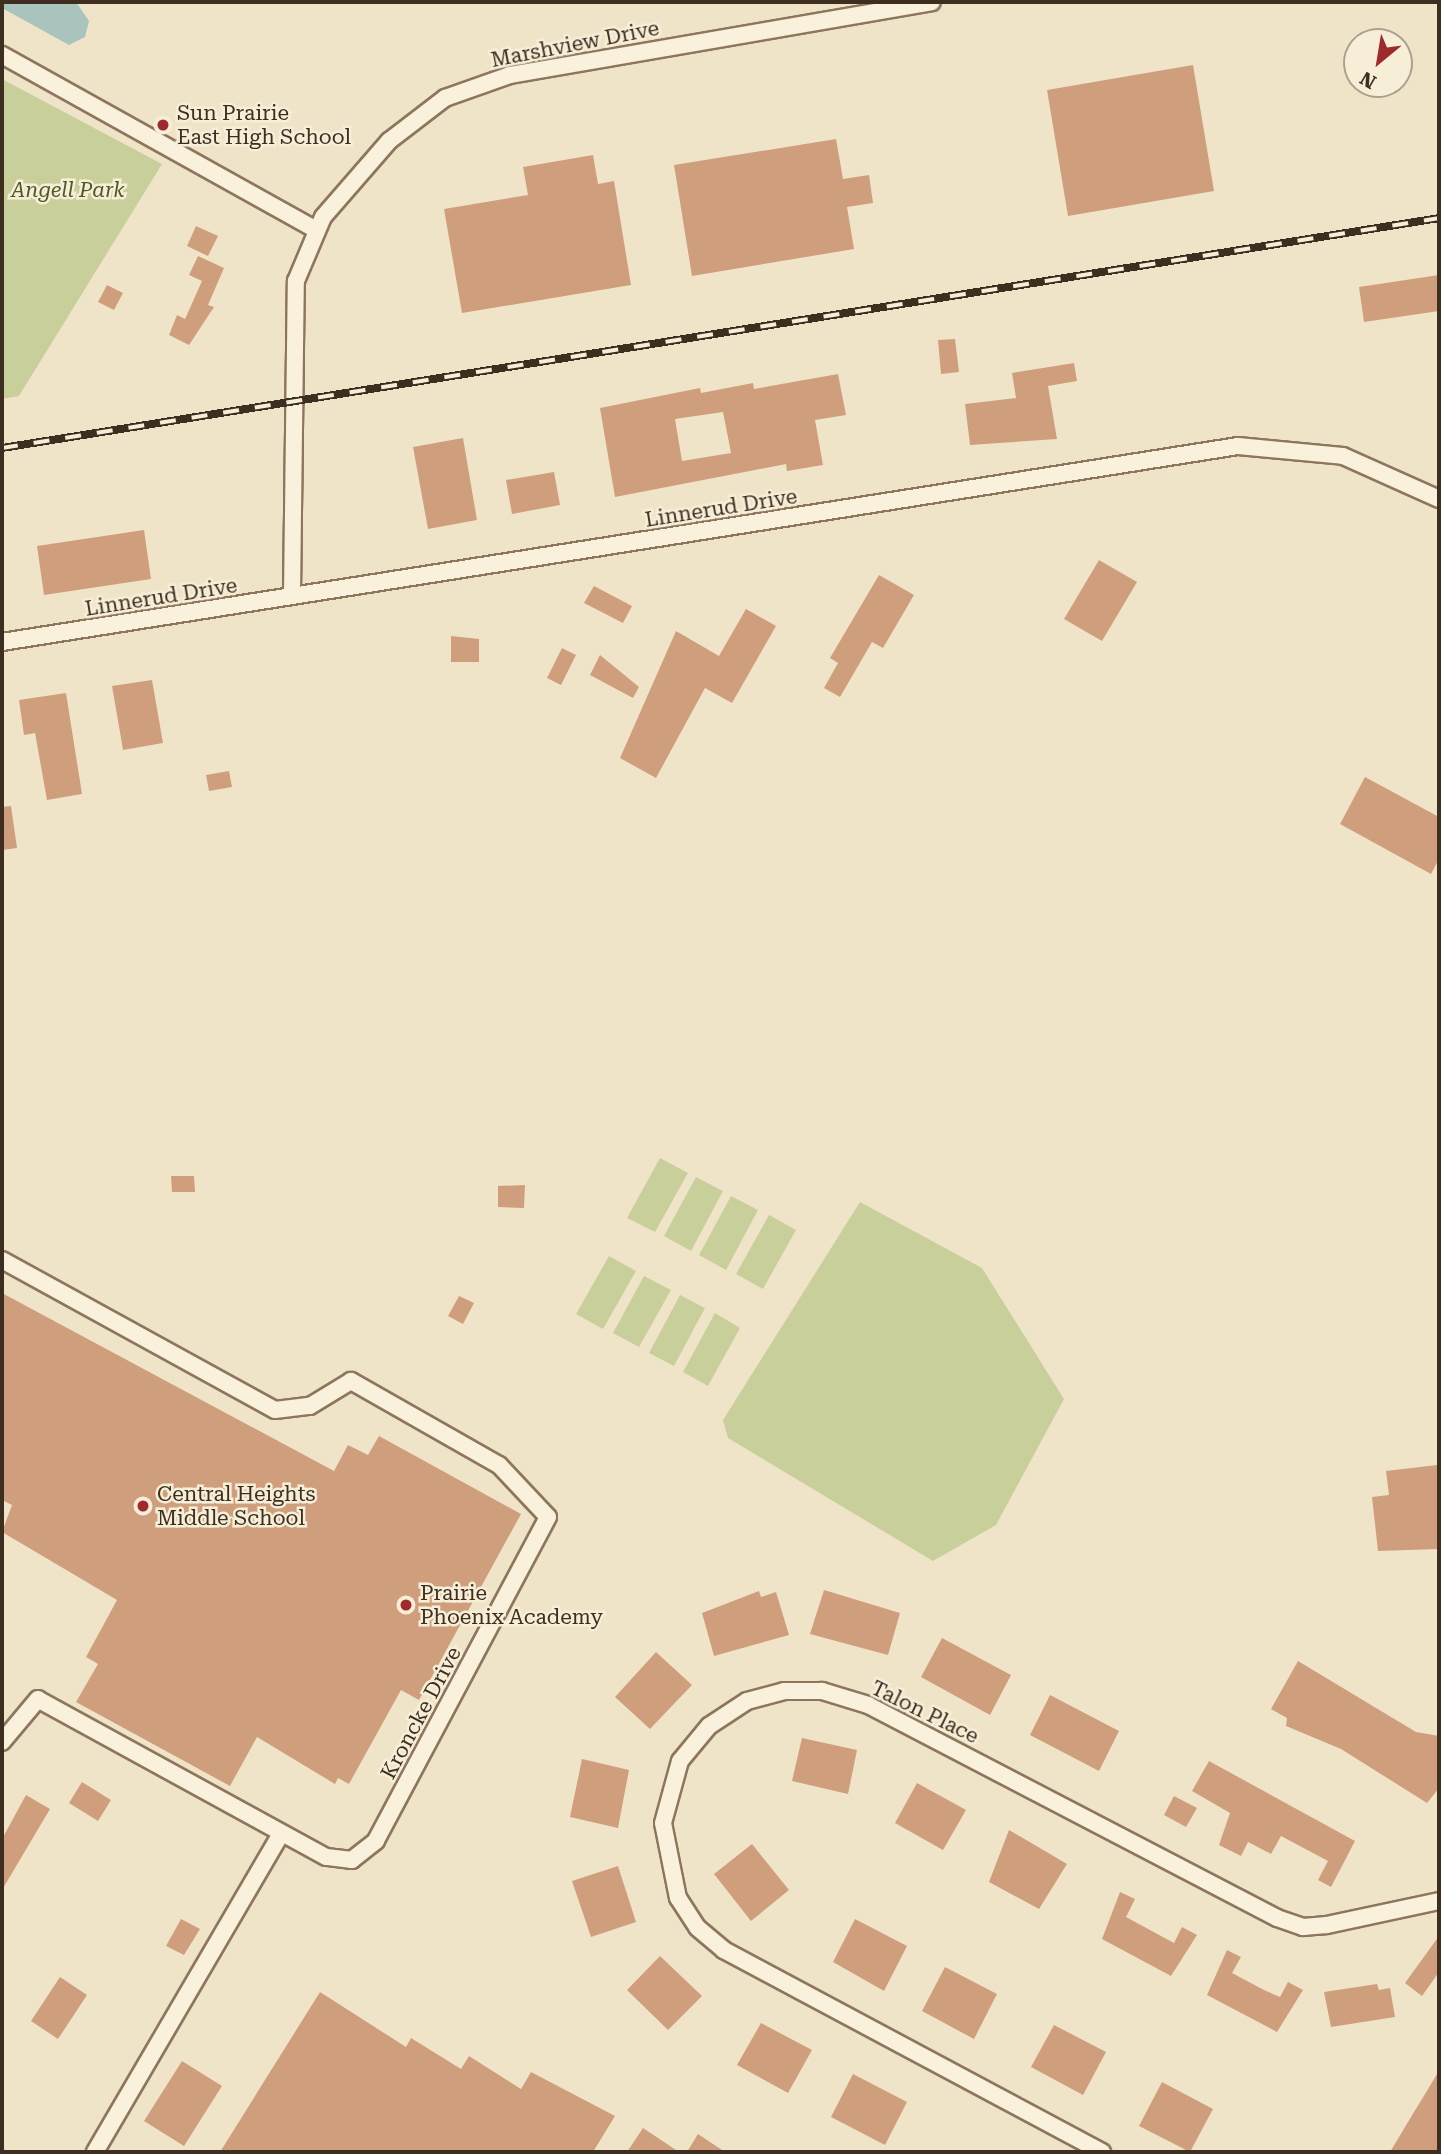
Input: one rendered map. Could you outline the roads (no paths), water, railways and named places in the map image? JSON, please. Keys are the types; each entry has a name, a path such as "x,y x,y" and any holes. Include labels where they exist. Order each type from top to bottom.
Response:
{"street":[{"name":"Marshview Drive","path":"292,594 296,281 315,229 389,141 445,98 485,82 932,2"},
{"path":"2,55 201,161 315,229"},
{"name":"Linnerud Drive","path":"2,642 1238,446 1343,456 1439,499"},
{"name":"Kroncke Drive","path":"2,1261 275,1410 310,1406 351,1381 495,1463 546,1511 544,1531 376,1841 352,1860 326,1857 281,1834 38,1699 2,1742"},
{"name":"Talon Place","path":"1102,2152 723,1950 697,1927 678,1898 663,1824 680,1761 709,1726 747,1700 784,1691 822,1691 868,1705 1277,1918 1303,1927 1326,1925 1439,1901"},
{"path":"94,2152 281,1834"}],"water":[{"path":"2,2 76,2 89,21 85,37 69,45 2,8"}],"railway":[{"path":"2,448 1439,218"}],"place":[{"name":"Sun Prairie East High School","path":"163,125"},
{"name":"Central Heights Middle School","path":"143,1506"},
{"name":"Prairie Phoenix Academy","path":"406,1605"}],"park label":[{"name":"Angell Park","path":"68,190"}]}
